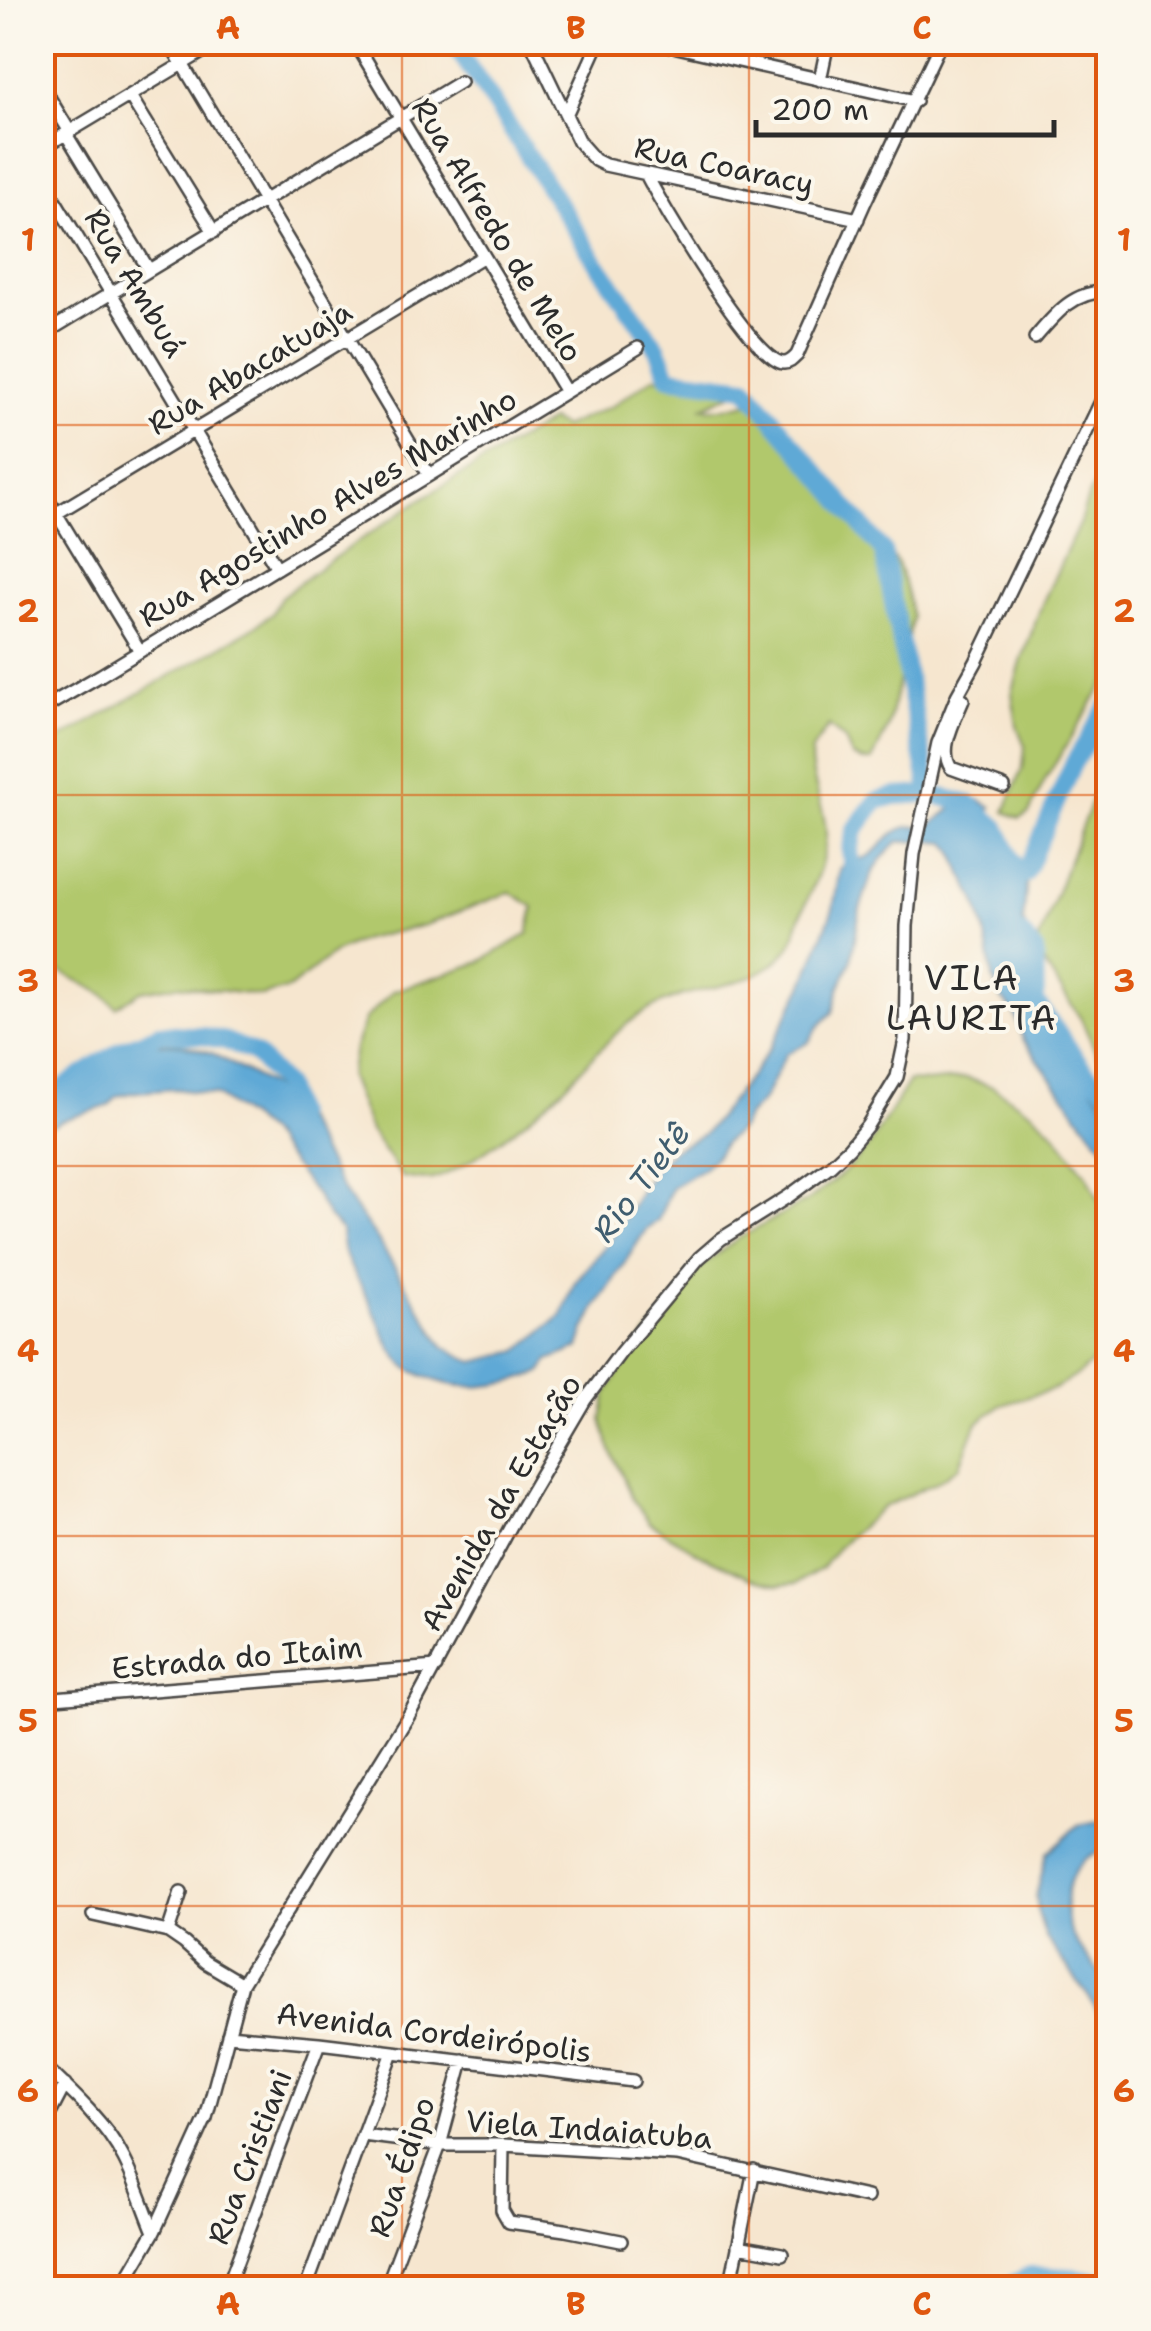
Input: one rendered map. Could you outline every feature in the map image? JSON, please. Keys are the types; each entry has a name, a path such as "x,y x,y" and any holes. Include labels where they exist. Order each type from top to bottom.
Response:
{"street":[{"path":"169,42 429,476"},
{"path":"42,127 47,145 218,42"},
{"name":"Rua Alfredo de Melo","path":"355,42 566,392"},
{"name":"Rua Coaracy","path":"531,42 579,142 605,165 858,220"},
{"path":"566,115 599,42"},
{"path":"655,42 914,101"},
{"path":"728,59 732,42"},
{"path":"820,80 828,42"},
{"path":"646,174 692,253 756,344 784,364 797,355 941,42"},
{"path":"42,335 460,82"},
{"path":"42,86 150,270"},
{"path":"130,96 214,232"},
{"name":"Rua Ambuá","path":"42,179 277,568"},
{"name":"Rua Abacatuaja","path":"42,522 484,256"},
{"path":"1035,338 1072,300 1092,291 1108,291"},
{"name":"Rua Agostinho Alves Marinho","path":"42,708 638,348"},
{"path":"1004,787 952,768 946,762 945,751 968,676 1108,387"},
{"path":"42,490 140,651"},
{"name":"Avenida da Estação","path":"121,2288 154,2232 206,2118 242,1984 436,1667 585,1400 698,1258 721,1238 831,1165 849,1148 897,1078 905,1040 907,926 914,854 932,765 947,718 968,676"},
{"name":"Estrada do Itaim","path":"42,1699 436,1667"},
{"path":"168,1932 181,1892"},
{"path":"92,1915 168,1932 204,1962 242,1984"},
{"name":"Avenida Cordeirópolis","path":"228,2035 633,2082"},
{"name":"Rua Cristiani","path":"227,2288 319,2044"},
{"path":"306,2288 393,2052"},
{"name":"Rua Édipo","path":"386,2288 440,2144 463,2060"},
{"path":"42,2064 107,2132 124,2157 154,2232"},
{"path":"42,2129 64,2085"},
{"name":"Viela Indaiatuba","path":"364,2135 440,2144 677,2155 867,2198"},
{"path":"503,2145 502,2210 508,2222 621,2242"},
{"path":"731,2282 754,2170"},
{"path":"738,2246 782,2254"}],"green space":[{"path":"654,377 746,387 701,408 724,408 765,399 778,424 850,516 881,539 897,563 906,589 912,618 907,645 888,727 872,761 852,756 845,740 829,726 812,751 826,844 793,942 779,959 754,975 680,996 639,1015 523,1123 447,1174 425,1180 402,1177 370,1131 349,1077 354,1048 365,1019 393,991 478,963 528,934 534,907 510,892 425,925 364,939 335,952 290,988 262,996 177,985 141,991 116,1007 103,994 43,962 43,749 251,629 272,614 281,597 421,499 550,421 563,427 612,406"},
{"path":"1108,465 1108,678 1046,778 1029,813 1020,818 1005,812 1023,767 1025,746 1012,694 1042,604 1089,494"},
{"path":"1108,757 1108,1069 1098,1057 1081,1019 1035,950"},
{"path":"966,1078 993,1087 1033,1113 1054,1132 1088,1177 1101,1204 1108,1264 1108,1341 1100,1355 1054,1389 999,1406 976,1424 959,1467 883,1507 839,1546 822,1568 797,1583 779,1585 751,1578 699,1554 650,1523 633,1500 602,1420 607,1392 628,1359 701,1266 739,1238 810,1199 843,1173 869,1146 909,1081"}],"water":[{"name":"Rio Tietê","path":"963,800 979,800 992,807 983,816 990,831 1022,862 1027,880 1023,921 1035,950 1031,980 1042,1020 1108,1109 1108,1151 1024,1041 1014,1012 1001,998 975,899 953,850 947,843 898,842 871,876 860,909 851,962 833,1012 808,1043 786,1054 763,1100 715,1157 672,1187 658,1220 645,1231 596,1307 579,1348 549,1360 542,1372 497,1385 467,1386 437,1381 408,1368 390,1346 351,1267 341,1230 265,1130 216,1095 175,1089 136,1092 117,1096 108,1106 43,1130 43,1100 112,1056 148,1043 179,1044 212,1053 291,1097 345,1194 444,1347 474,1362 518,1351 562,1315 575,1282 611,1239 655,1167 673,1150 705,1133 770,1048 804,984 833,909 840,869 850,859 874,852 896,831 928,827"},
{"path":"1108,1819 1108,1849 1094,1853 1075,1872 1066,1897 1066,1911 1074,1938 1109,1989 1108,2032 1093,2003 1046,1938 1036,1896 1047,1853 1078,1825"}],"waterway":[{"path":"452,42 596,262 658,349 669,377 746,387 883,551 930,794"},
{"path":"1025,874 1073,764 1108,706"},
{"name":"Rio Tietê","path":"854,878 850,851 855,830 877,801 930,794 970,804 997,827 1017,870"},
{"name":"Rio Tietê","path":"1020,933 1035,950 1036,1002 1085,1071 1108,1091"},
{"name":"Rio Tietê","path":"42,1101 121,1050 160,1033 203,1036 254,1053 285,1086 294,1115"},
{"name":"Rio Tietê","path":"1004,2288 1030,2275 1108,2282"}],"district":[{"name":"VILA LAURITA","path":"972,998"}]}
